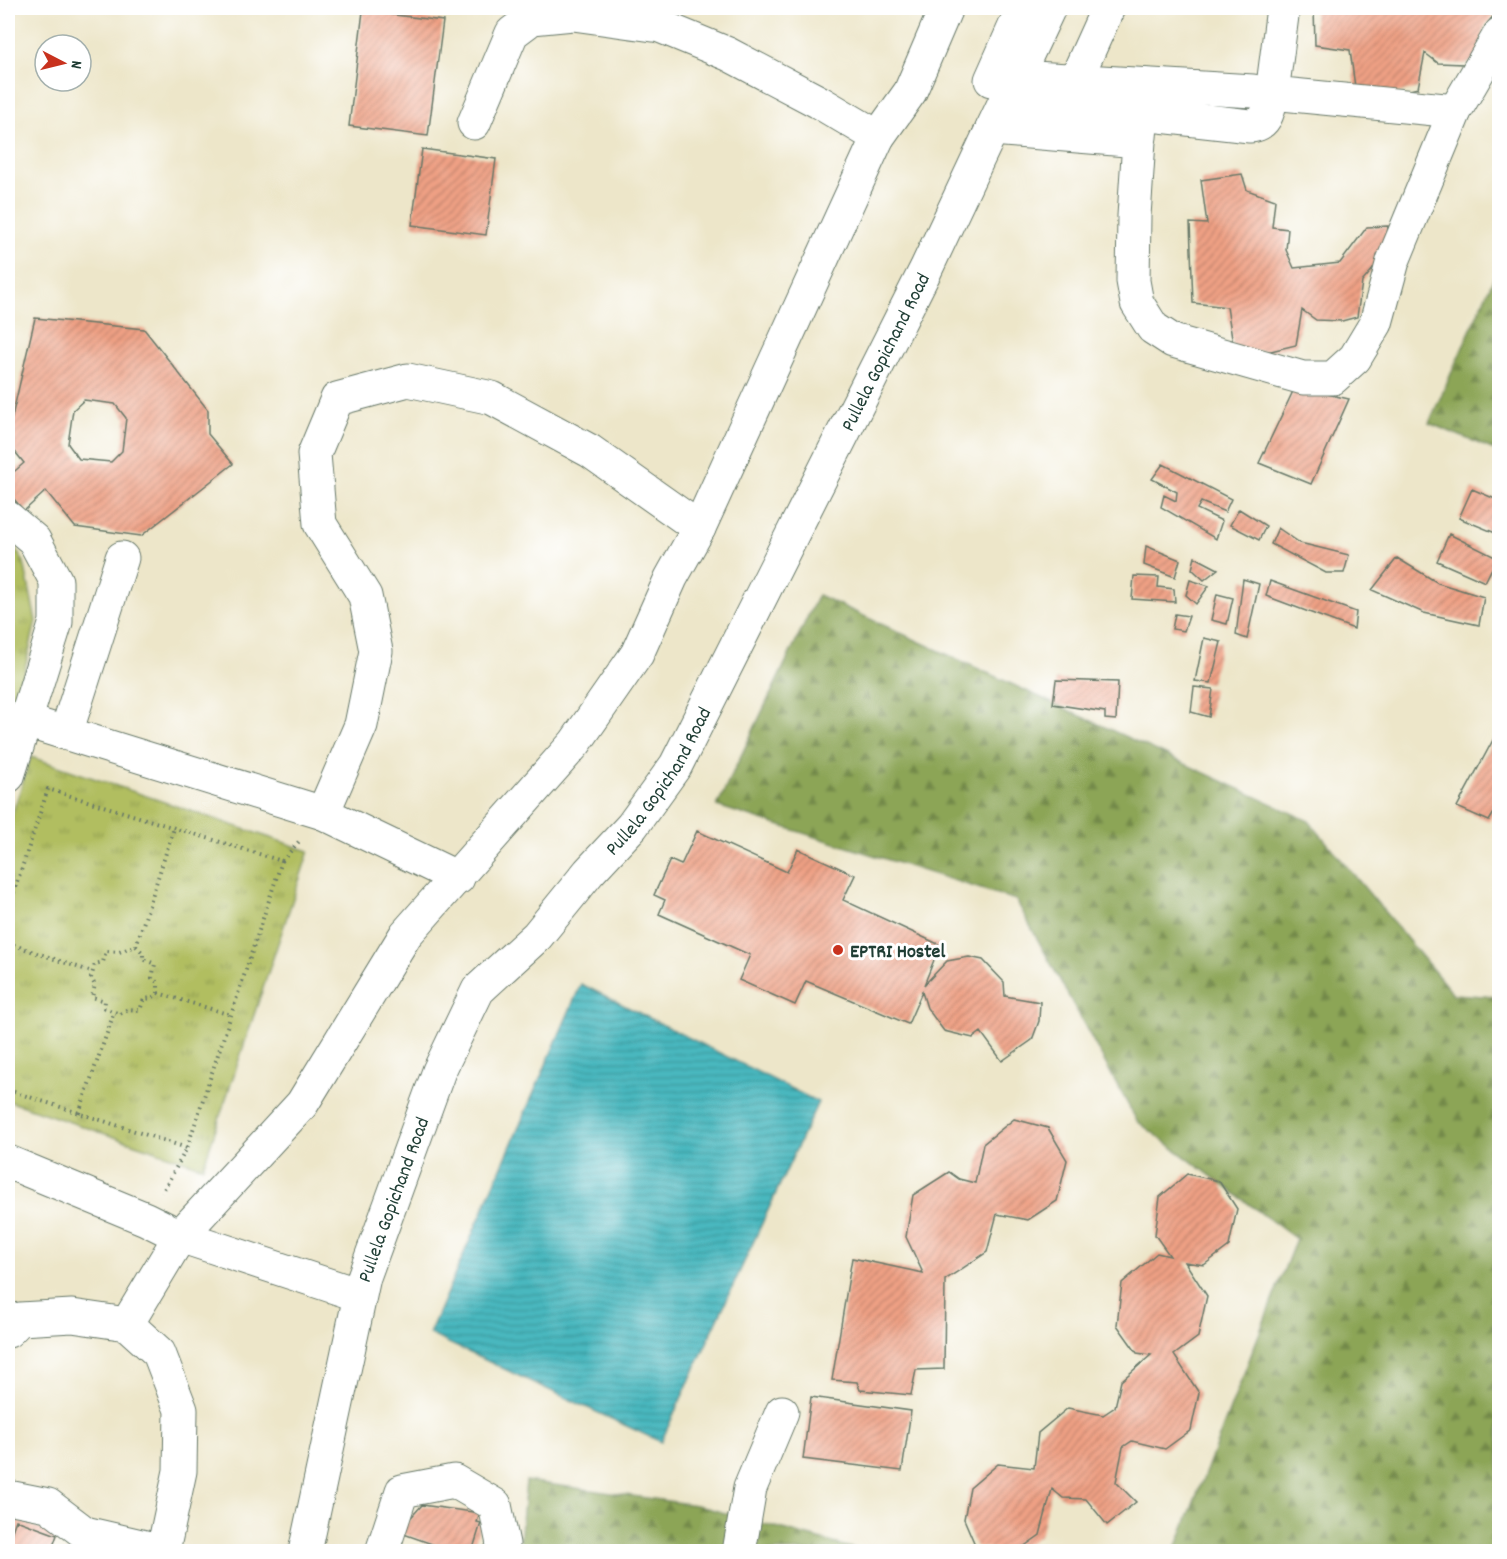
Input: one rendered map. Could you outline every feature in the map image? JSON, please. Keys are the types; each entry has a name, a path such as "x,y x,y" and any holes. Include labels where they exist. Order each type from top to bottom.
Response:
{"street":[{"path":"127,1324 180,1236 302,1104 406,934 458,878 575,743 637,654 671,578 699,528 878,137 910,92 946,8"},
{"name":"Pullela Gopichand Road","path":"992,120 1023,8"},
{"name":"Pullela Gopichand Road","path":"282,1551 350,1291 420,1065 464,975 526,918 577,855 620,810 660,754 909,262 992,120 1049,8"},
{"path":"992,120 1075,81 1108,8"},
{"path":"992,120 1142,114 1258,126 1267,117 1263,92 1283,8"},
{"path":"474,123 512,33 532,18 573,14 660,26 680,34 728,54 819,102 878,137"},
{"path":"1142,114 1134,216 1133,281 1137,303 1153,328 1173,341 1303,378 1333,378 1355,357 1376,322 1393,261 1455,111 1500,34"},
{"path":"1075,81 1142,114"},
{"path":"1263,92 1455,111"},
{"path":"323,813 361,725 376,651 365,596 320,524 314,454 337,399 408,380 492,398 590,451 699,528"},
{"path":"8,518 34,540 56,581 56,622 8,776"},
{"path":"66,733 122,558"},
{"path":"26,720 323,813 458,878"},
{"path":"8,1162 146,1219 180,1236 350,1291"},
{"name":"Pullela Gopichand Road","path":"305,1551 350,1291"},
{"path":"8,1331 21,1319 72,1316 127,1324 159,1353 180,1410 180,1471 163,1551 85,1533 48,1505 8,1497"},
{"path":"739,1551 750,1488 782,1412"},
{"path":"382,1551 402,1491 454,1481 495,1505 503,1544 501,1551"}],"path":[{"path":"8,909 48,789 282,861 187,1148 146,1219"},
{"path":"136,946 174,828"},
{"path":"8,943 92,972"},
{"path":"136,946 119,952 106,951 103,962 95,964 92,972 91,978 95,985 92,997 105,1001 104,1008 120,1014 128,1009 140,1010 144,999 152,998 158,993"},
{"path":"136,946 143,953 143,959 155,964 152,978 158,982 158,993"},
{"path":"158,993 231,1015"},
{"path":"79,1113 114,1013"},
{"path":"8,1090 187,1148"}],"green space":[{"path":"1499,266 1499,452 1429,423"},
{"path":"8,538 24,562 36,621 8,742"},
{"path":"818,595 1309,821 1453,994 1499,997 1499,1551 1175,1551 1296,1239 1137,1121 1016,900 717,806"},
{"path":"31,757 309,851 203,1167 8,1101 8,827"},
{"path":"526,1481 696,1505 862,1551 519,1552"}],"water":[{"path":"581,984 818,1102 661,1442 429,1334"}],"building":[{"path":"1314,8 1414,8 1416,12 1455,8 1500,8 1485,26 1479,60 1464,64 1438,63 1425,53 1418,88 1393,94 1356,94 1350,50 1315,45"},
{"path":"363,11 443,21 428,136 349,126"},
{"path":"422,149 496,159 486,235 412,225"},
{"path":"1242,174 1247,190 1275,200 1272,227 1288,229 1286,250 1294,268 1340,263 1367,227 1388,226 1385,255 1362,282 1357,317 1342,321 1316,320 1302,310 1296,345 1271,351 1234,351 1227,307 1193,303 1190,223 1207,224 1201,180"},
{"path":"35,318 144,329 208,410 208,434 233,464 141,536 75,527 46,491 24,511 8,492 8,477 24,463 8,443 8,434","holes":["84,400 115,404 126,418 122,451 111,462 79,459 68,444 73,410"]},
{"path":"1295,387 1349,399 1311,484 1259,463"},
{"path":"1163,464 1231,499 1225,512 1201,502 1197,509 1222,521 1216,539 1161,507 1164,495 1176,501 1177,492 1152,479"},
{"path":"1472,489 1500,501 1500,535 1459,518"},
{"path":"1239,509 1266,526 1259,540 1230,525"},
{"path":"1278,528 1300,543 1349,555 1344,573 1326,573 1271,544"},
{"path":"1449,534 1497,558 1485,582 1437,561"},
{"path":"1146,546 1180,560 1175,577 1144,565"},
{"path":"1195,557 1218,569 1204,580 1192,569"},
{"path":"1397,558 1438,583 1484,597 1479,625 1424,613 1372,590"},
{"path":"1134,576 1159,577 1158,587 1174,589 1175,602 1132,599"},
{"path":"1243,579 1259,584 1247,639 1236,635"},
{"path":"1190,580 1209,586 1196,604 1186,595"},
{"path":"1270,581 1356,612 1354,629 1266,596"},
{"path":"1217,594 1233,598 1227,624 1211,620"},
{"path":"1175,614 1189,616 1184,631 1172,629"},
{"path":"1204,638 1221,642 1211,683 1195,681"},
{"path":"1056,680 1118,682 1116,720 1105,719 1105,712 1053,704"},
{"path":"1194,687 1213,689 1209,717 1191,712"},
{"path":"1500,727 1500,803 1489,821 1457,807"},
{"name":"EPTRI Hostel","path":"697,831 787,872 798,849 855,875 843,900 940,945 924,985 947,961 969,957 983,960 1004,982 1005,996 1040,1002 1039,1021 1032,1040 1002,1061 981,1032 973,1038 944,1031 927,1008 922,992 908,1024 806,981 795,1005 739,980 750,955 659,914 665,900 654,895 670,860 681,865"},
{"path":"1014,1119 1048,1128 1067,1160 1057,1201 1028,1220 997,1214 987,1252 945,1280 944,1369 916,1370 911,1395 860,1390 857,1382 832,1380 852,1258 923,1273 906,1237 913,1195 949,1172 959,1179 975,1183 983,1144"},
{"path":"1187,1174 1219,1181 1237,1209 1229,1246 1204,1265 1185,1262 1207,1296 1198,1337 1174,1355 1199,1393 1191,1430 1165,1449 1132,1441 1123,1447 1116,1482 1136,1502 1107,1525 1086,1499 1063,1498 1052,1489 1040,1535 1016,1552 976,1547 964,1519 970,1488 998,1464 1034,1468 1038,1433 1068,1408 1103,1415 1115,1407 1121,1381 1151,1355 1137,1353 1117,1325 1122,1283 1157,1253 1170,1256 1155,1235 1160,1197"},
{"path":"811,1397 911,1411 902,1471 803,1459"},
{"path":"422,1505 480,1513 477,1522 481,1523 472,1552 445,1552 446,1549 398,1532"},
{"path":"16,1520 57,1535 51,1552 8,1552 8,1542"},
{"path":"396,1545 414,1552 394,1552"}],"place":[{"name":"EPTRI Hostel","path":"838,950"}]}
